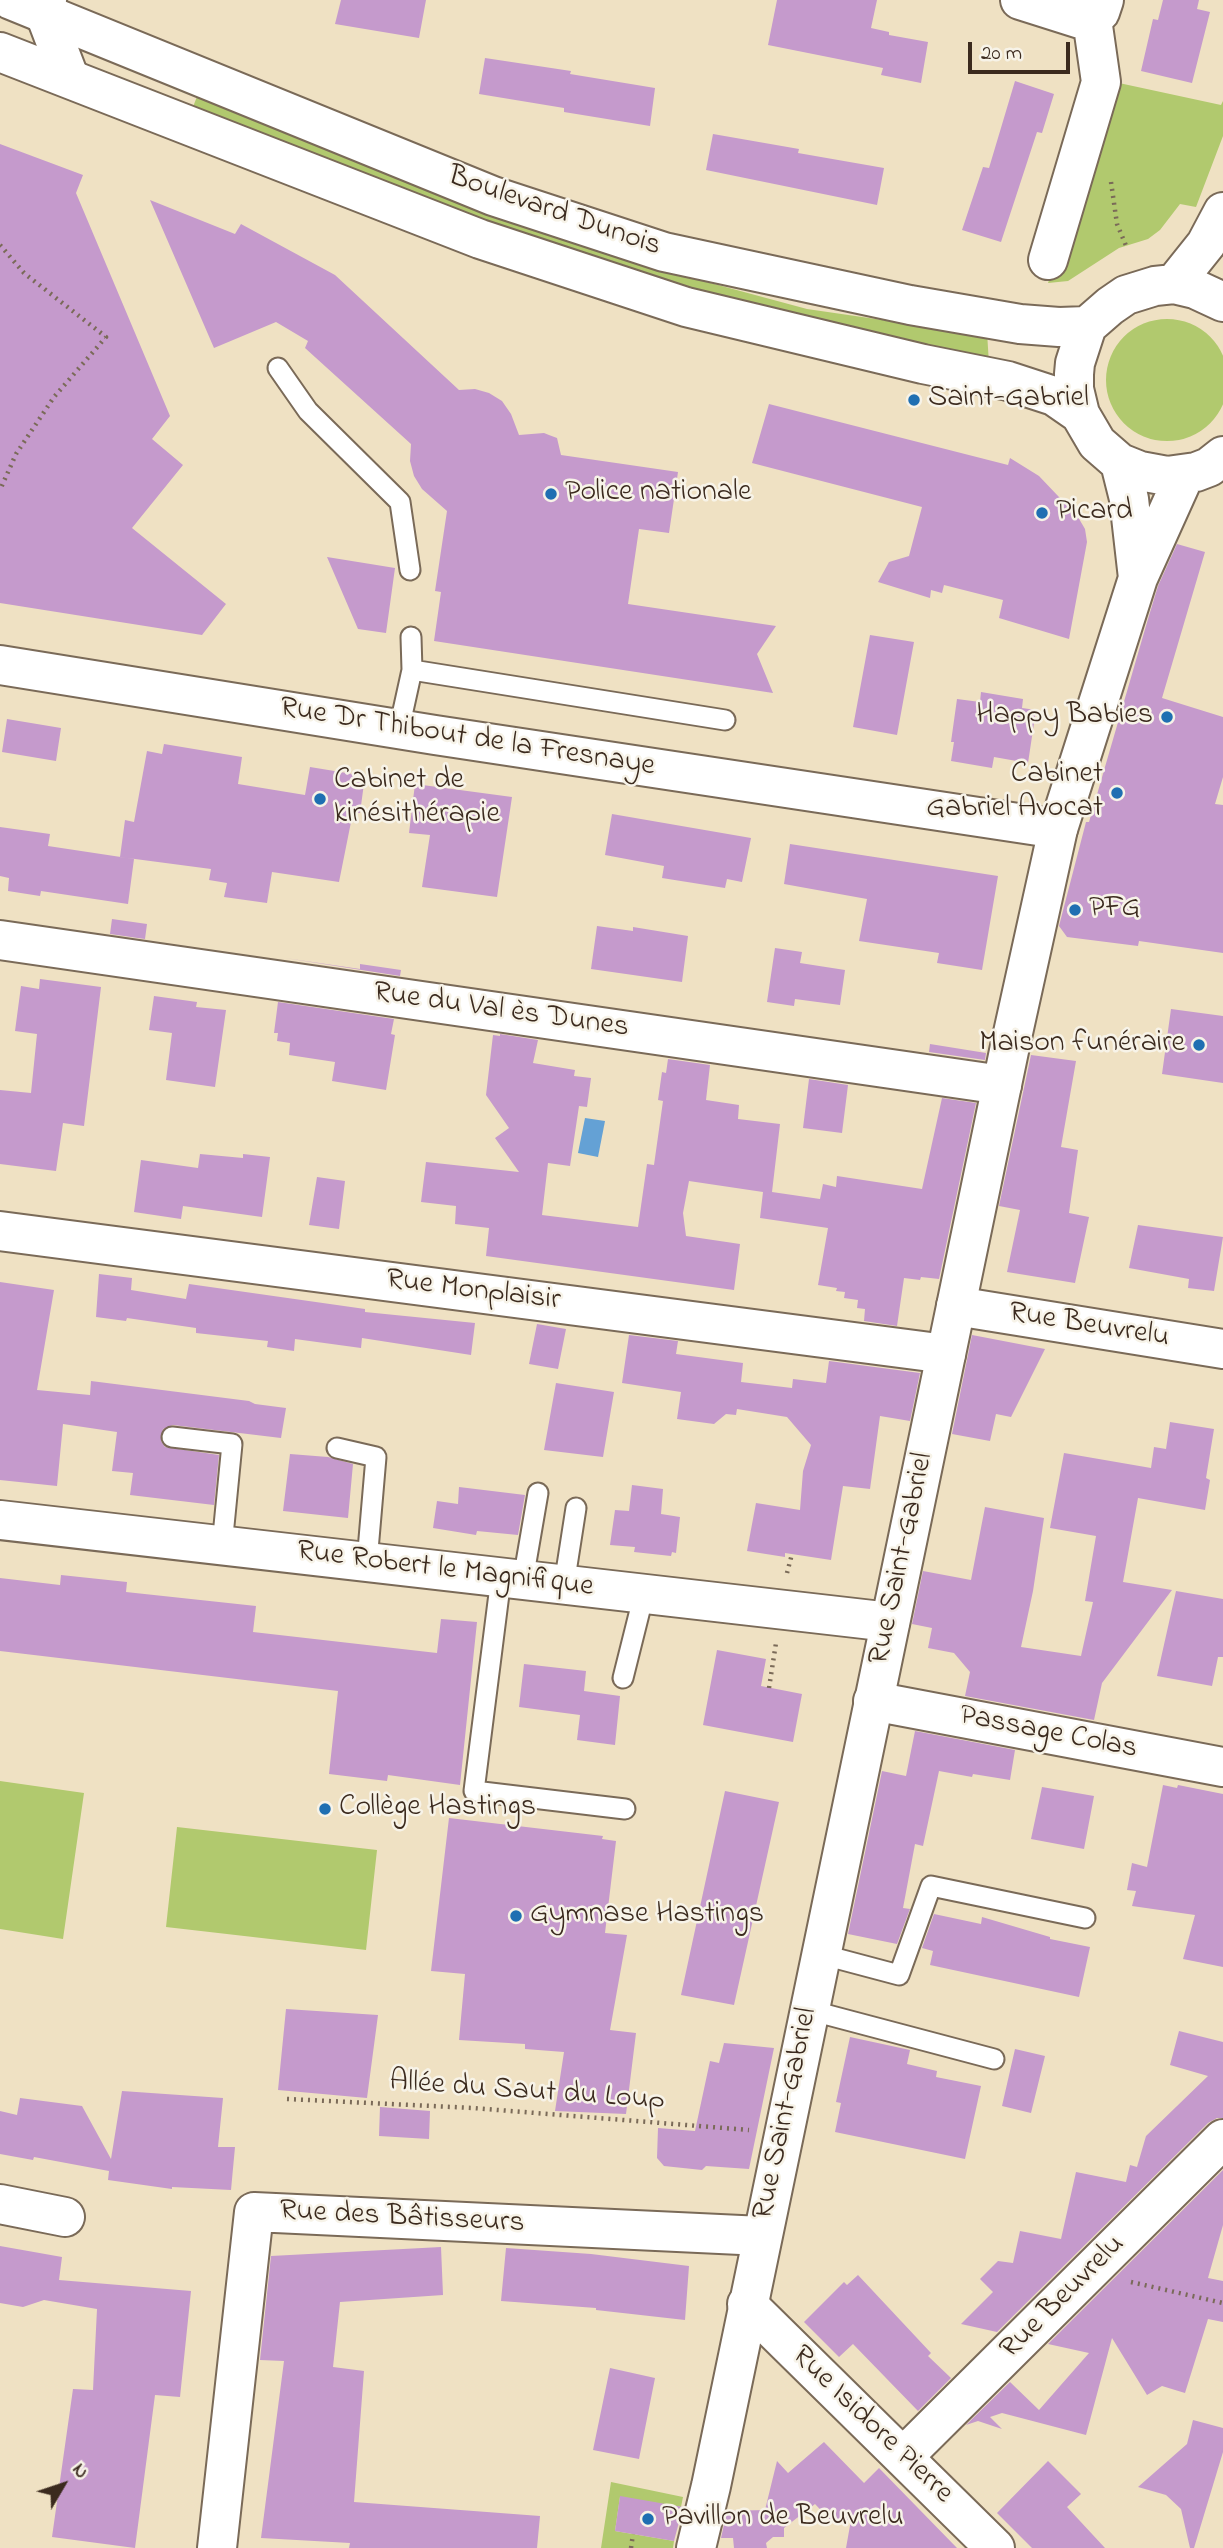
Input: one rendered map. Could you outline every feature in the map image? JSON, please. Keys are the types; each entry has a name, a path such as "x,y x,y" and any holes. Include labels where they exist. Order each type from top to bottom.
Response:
{"street":[{"path":"1020,0 1080,19 1098,9 1101,82 1048,260"},
{"name":"Boulevard Dunois","path":"35,5 69,77"},
{"name":"Boulevard Dunois","path":"35,5 493,196 664,252 910,305 1020,324 1087,326"},
{"name":"Boulevard Dunois","path":"0,52 480,239 686,307 923,364 1008,381 1054,396 1080,414"},
{"path":"1174,284 1206,244 1223,212"},
{"path":"1223,302 1195,289 1174,284 1155,286 1126,295 1087,326 1074,374 1074,389 1080,414 1097,443 1120,463 1150,474 1185,474 1209,467 1223,456"},
{"name":"Rue Saint-Gabriel","path":"1120,463 1129,499 1138,578"},
{"name":"Rue Saint-Gabriel","path":"696,2548 1058,829 1138,578 1185,474"},
{"name":"Rue Dr Thibout de la Fresnaye","path":"0,665 399,729 1058,829"},
{"name":"Rue du Val ès Dunes","path":"0,940 1002,1085"},
{"name":"Rue Monplaisir","path":"0,1231 946,1354"},
{"name":"Rue Beuvrelu","path":"956,1306 1223,1349"},
{"name":"Rue Robert le Magnifique","path":"0,1520 890,1622"},
{"name":"Passage Colas","path":"873,1701 1223,1768"},
{"name":"Rue Beuvrelu","path":"904,2456 1223,2139"},
{"path":"0,2204 65,2217"},
{"name":"Rue des Bâtisseurs","path":"218,2548 254,2212 762,2236"},
{"name":"Rue Isidore Pierre","path":"747,2304 995,2548"}],"lane":[{"path":"278,368 308,411 400,502 410,570"},
{"path":"399,729 412,670 411,637"},
{"path":"412,670 725,720"},
{"path":"172,1437 232,1444 222,1546"},
{"path":"337,1448 376,1457 367,1562"},
{"path":"538,1493 512,1579 474,1791 625,1809"},
{"path":"564,1585 576,1508"},
{"path":"623,1678 644,1594"},
{"path":"820,1954 899,1975 930,1886 1085,1918"},
{"path":"809,2010 994,2059"}],"path":[{"path":"0,245 24,273 106,337 54,397 16,454 0,490"},
{"path":"769,1688 776,1639"},
{"name":"Allée du Saut du Loup","path":"287,2099 473,2108 750,2130"},
{"path":"1089,2272 1223,2303"},
{"path":"631,2548 633,2534"}],"green space":[{"path":"1119,83 1221,105 1223,101 1223,136 1196,207 1180,204 1160,230 1148,239 1119,248 1068,281 1048,283"},
{"path":"198,94 681,275 807,309 987,332 989,364 860,336 567,255 191,112"},
{"path":"1167,319 1190,323 1210,337 1224,357 1228,380 1224,403 1210,423 1190,437 1167,441 1144,437 1124,423 1110,403 1106,380 1110,357 1124,337 1144,323"},
{"path":"0,1781 84,1793 63,1939 0,1929"},
{"path":"177,1827 377,1850 366,1950 166,1927"},
{"path":"611,2482 683,2497 681,2507 620,2497 615,2531 674,2541 673,2548 601,2548"}],"water":[{"path":"585,1118 605,1121 598,1157 578,1153"}],"building":[{"path":"341,0 426,0 419,38 335,24"},
{"path":"777,0 877,0 871,28 889,32 889,35 928,42 921,83 881,75 883,68 768,45"},
{"path":"1163,0 1199,0 1197,9 1210,12 1192,83 1141,71 1153,19 1158,20"},
{"path":"485,58 571,71 570,74 655,88 650,126 479,94"},
{"path":"1015,81 1054,94 1042,133 1037,132 1001,242 962,230 983,167 989,168"},
{"path":"713,134 884,168 877,205 706,170"},
{"path":"0,144 83,175 76,193 170,416 152,439 183,465 132,528 226,604 202,635 0,603"},
{"name":"Police nationale","path":"150,200 235,234 241,224 335,275 459,390 475,389 502,401 511,414 519,435 544,433 557,438 561,455 678,472 669,533 639,529 628,604 776,626 757,654 773,693 434,641 441,592 435,591 447,511 422,489 414,476 410,461 411,444 305,348 308,341 276,322 214,348"},
{"path":"769,404 1008,465 1010,458 1039,476 1078,517 1085,529 1087,542 1069,639 999,618 1003,600 944,585 942,593 931,590 930,598 878,582 889,562 909,556 922,507 752,463"},
{"path":"1177,544 1205,552 1162,698 1223,717 1223,777 1215,804 1223,805 1223,953 1139,941 1138,946 1067,937 1059,926 1086,822 1089,822 1158,586"},
{"path":"327,557 395,568 386,633 358,629"},
{"path":"870,635 914,642 897,735 853,727"},
{"path":"981,692 1023,699 1022,708 1036,710 1028,763 994,757 992,768 951,761 957,699 980,702"},
{"path":"7,719 61,728 56,761 2,752"},
{"path":"164,744 242,757 238,784 305,795 310,767 365,776 360,813 353,812 339,882 272,872 267,903 224,897 227,883 209,880 211,869 120,857 125,820 134,822 147,751 162,754"},
{"path":"415,784 512,797 497,897 422,887 430,835 409,833"},
{"path":"612,814 751,838 742,882 727,879 725,888 662,878 664,866 605,855"},
{"path":"0,827 50,834 48,846 134,859 128,904 41,891 40,896 8,891 9,878 0,876"},
{"path":"790,844 998,876 982,970 937,963 939,953 859,941 867,899 784,884"},
{"path":"112,919 147,924 145,939 110,934"},
{"path":"597,926 633,931 633,927 688,936 682,982 591,969"},
{"path":"775,948 802,952 800,963 845,970 840,1005 795,999 794,1006 767,1002"},
{"path":"285,958 360,969 360,964 401,970 400,976"},
{"path":"40,979 101,987 84,1126 63,1123 56,1171 0,1164 0,1090 31,1093 37,1034 15,1031 21,986 39,989"},
{"path":"154,996 197,1002 196,1007 226,1010 215,1087 166,1080 172,1033 149,1030"},
{"path":"278,1002 394,1019 391,1034 395,1035 386,1090 332,1081 335,1062 289,1055 290,1043 277,1041 278,1033 274,1033"},
{"name":"Maison funéraire","path":"1171,1009 1223,1016 1223,1083 1162,1074"},
{"path":"493,1035 538,1040 533,1063 575,1070 574,1076 591,1078 587,1107 579,1106 570,1166 548,1163 542,1215 638,1227 647,1164 654,1165 663,1101 658,1100 662,1072 666,1073 668,1059 710,1065 706,1100 739,1105 738,1119 780,1124 772,1192 820,1199 823,1184 836,1187 837,1176 922,1189 942,1098 976,1103 939,1279 904,1278 897,1326 864,1321 865,1309 857,1308 858,1300 844,1298 845,1292 836,1291 837,1288 818,1285 828,1228 760,1218 763,1192 689,1181 683,1213 686,1236 740,1244 734,1290 486,1256 489,1228 455,1224 456,1206 421,1202 426,1162 519,1172 495,1138 509,1128 486,1095"},
{"path":"930,1044 986,1053 985,1060 929,1052"},
{"path":"1031,1055 1076,1061 1061,1147 1078,1150 1069,1213 1089,1217 1075,1283 1007,1272 1020,1210 999,1206"},
{"path":"809,1079 848,1085 842,1133 803,1128"},
{"path":"200,1154 243,1158 243,1154 270,1157 262,1217 183,1206 181,1219 134,1212 141,1160 198,1168"},
{"path":"317,1177 345,1181 339,1229 309,1225"},
{"path":"1138,1225 1223,1237 1214,1291 1188,1288 1189,1279 1129,1268"},
{"path":"99,1274 132,1278 131,1290 186,1299 189,1284 365,1309 365,1312 475,1323 471,1355 362,1338 361,1348 295,1339 294,1351 267,1347 268,1341 196,1333 196,1328 127,1318 126,1321 96,1317"},
{"path":"0,1282 54,1290 37,1390 90,1395 91,1381 286,1408 281,1438 173,1425 163,1429 161,1441 165,1447 219,1455 214,1505 130,1495 133,1473 112,1471 117,1432 63,1424 57,1486 0,1480"},
{"path":"537,1324 566,1329 558,1369 529,1364"},
{"path":"629,1335 678,1341 676,1354 743,1363 741,1382 792,1388 793,1379 826,1383 829,1361 920,1373 910,1421 880,1416 870,1489 843,1486 831,1560 747,1551 756,1503 800,1510 803,1471 811,1445 787,1417 737,1409 736,1415 726,1414 714,1424 677,1419 681,1392 622,1383"},
{"path":"972,1335 1045,1349 1011,1417 996,1414 990,1441 952,1434"},
{"path":"556,1383 614,1392 603,1457 544,1450"},
{"path":"1170,1422 1214,1429 1206,1478 1210,1480 1205,1510 1138,1498 1123,1582 1172,1590 1102,1683 1094,1720 965,1696 970,1672 954,1653 928,1648 932,1628 912,1624 923,1571 971,1580 985,1507 1044,1518 1021,1647 1081,1656 1093,1602 1085,1601 1096,1536 1050,1528 1064,1453 1151,1468 1154,1447 1166,1449"},
{"path":"290,1454 328,1457 353,1464 348,1518 283,1511"},
{"path":"632,1485 663,1489 661,1514 680,1517 676,1553 672,1552 671,1556 634,1552 635,1547 610,1545 615,1510 629,1511"},
{"path":"459,1487 525,1495 518,1535 477,1531 476,1535 433,1528 437,1501 458,1504"},
{"path":"61,1575 127,1582 126,1592 256,1606 253,1632 437,1653 441,1619 477,1622 460,1785 388,1775 387,1781 329,1774 338,1691 0,1651 0,1578 60,1585"},
{"path":"1176,1591 1223,1599 1223,1657 1218,1657 1212,1686 1157,1676"},
{"path":"717,1650 766,1659 761,1686 802,1694 793,1742 703,1725"},
{"path":"524,1664 586,1671 584,1691 620,1696 615,1745 577,1740 580,1715 519,1707"},
{"path":"915,1731 1015,1750 1010,1780 939,1771 923,1846 915,1844 903,1908 910,1909 897,1944 848,1934 882,1771 906,1776"},
{"path":"1163,1785 1177,1788 1178,1785 1223,1794 1223,1967 1183,1959 1195,1915 1132,1906 1136,1891 1127,1890 1132,1863 1147,1867"},
{"path":"1042,1787 1094,1796 1084,1849 1031,1839"},
{"path":"725,1791 779,1802 734,2005 681,1995"},
{"name":"Gymnase Hastings","path":"449,1818 603,1836 602,1839 616,1841 605,1933 627,1935 610,2030 636,2033 626,2114 555,2111 564,2052 525,2049 525,2044 459,2040 465,1974 431,1971"},
{"path":"934,1914 981,1924 982,1917 1050,1939 1090,1947 1079,1997 930,1965 933,1951 922,1948"},
{"path":"286,2009 378,2015 367,2098 278,2090"},
{"path":"1179,2031 1223,2042 1223,2118 1208,2123 997,2332 961,2324 993,2292 980,2279 998,2261 1013,2263 1020,2231 1061,2239 1076,2172 1126,2182 1130,2165 1137,2167 1146,2136 1208,2076 1170,2065"},
{"path":"850,2037 910,2050 907,2064 937,2071 936,2077 981,2086 965,2159 835,2132 841,2103 836,2102"},
{"path":"724,2043 774,2048 749,2169 706,2166 702,2170 664,2166 657,2158 658,2128 695,2131 710,2061 719,2063"},
{"path":"1015,2049 1045,2056 1031,2113 1002,2106"},
{"path":"122,2091 223,2098 218,2147 235,2147 231,2190 172,2189 108,2180 109,2171 34,2157 33,2160 0,2154 0,2111 17,2115 20,2098 82,2106 111,2159"},
{"path":"380,2107 430,2111 429,2139 379,2136"},
{"path":"1223,2170 1223,2225 1208,2278 1223,2281 1223,2322 1208,2319 1185,2393 1162,2386 1147,2395 1112,2338 1086,2435 1002,2413 990,2417 1002,2429 978,2421 966,2425 1010,2382 1039,2410 1089,2353 1048,2344"},
{"path":"0,2246 62,2257 59,2280 191,2291 180,2397 155,2395 135,2548 52,2537 73,2389 93,2390 97,2309 44,2300 23,2307 0,2303"},
{"path":"441,2247 443,2295 340,2302 333,2367 364,2371 354,2502 540,2516 537,2548 349,2548 350,2543 261,2538 284,2361 260,2360 271,2256"},
{"path":"506,2248 591,2254 689,2266 685,2320 596,2308 501,2301"},
{"path":"858,2275 931,2353 928,2356 951,2378 918,2411 853,2344 839,2357 804,2322 844,2282 847,2285"},
{"path":"610,2368 655,2378 639,2459 593,2450"},
{"path":"1193,2420 1223,2428 1223,2452 1194,2548 1190,2548 1181,2509 1166,2495 1138,2487 1187,2444"},
{"path":"824,2442 864,2483 879,2468 957,2548 846,2548 851,2520 831,2521 815,2504 784,2528 784,2537 773,2537 766,2543 767,2548 734,2548 733,2538 721,2538 727,2511 765,2510 777,2461 788,2473"},
{"path":"1048,2461 1081,2494 1067,2507 1105,2548 1032,2548 997,2513"},
{"name":"Pavillon de Beuvrelu","path":"620,2496 683,2507 674,2541 615,2531"}],"place":[{"name":"Saint-Gabriel","path":"914,400"},
{"name":"Police nationale","path":"551,494"},
{"name":"Picard","path":"1042,513"},
{"name":"Happy Babies","path":"1167,717"},
{"name":"Cabinet Gabriel Avocat","path":"1117,793"},
{"name":"Cabinet de kinésithérapie","path":"320,799"},
{"name":"PFG","path":"1075,910"},
{"name":"Maison funéraire","path":"1199,1045"},
{"name":"Collège Hastings","path":"325,1809"},
{"name":"Gymnase Hastings","path":"516,1916"},
{"name":"Pavillon de Beuvrelu","path":"648,2519"}]}
